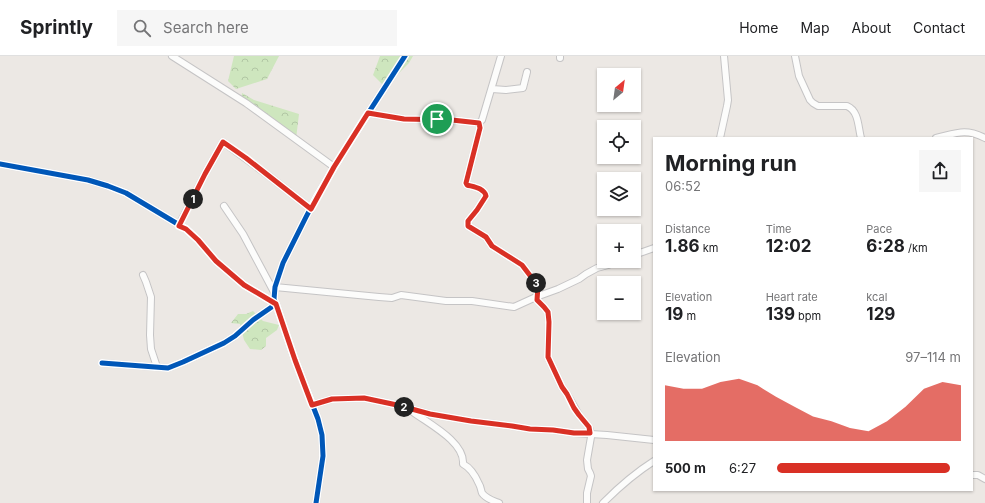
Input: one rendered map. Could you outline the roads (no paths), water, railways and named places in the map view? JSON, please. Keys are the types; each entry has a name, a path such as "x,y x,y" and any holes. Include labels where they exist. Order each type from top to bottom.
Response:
{"street":[{"path":"172,56 246,103 334,167"},
{"path":"316,503 323,456 321,426 295,360 274,299 275,287 283,263 334,167 405,56"},
{"path":"501,56 482,120 479,123 480,128 466,183 467,185 481,189 485,192 486,196 468,221 468,226 486,237 492,246 522,265 538,286 536,297 537,300 548,312 548,357 574,408 589,427 591,437 587,460 590,476 587,503"},
{"path":"720,137 727,106 724,56"},
{"path":"795,56 799,76 810,100 818,106 847,106 851,108 855,113 861,137"},
{"path":"492,89 506,90 523,88 527,72"},
{"path":"368,113 404,119 452,120 479,123"},
{"path":"940,137 960,132 972,132 985,138"},
{"path":"179,226 223,142 258,167 311,209"},
{"path":"0,164 88,180 126,193 186,229 198,240 216,261 244,285 276,304"},
{"path":"224,206 243,234 275,294"},
{"path":"641,253 653,248"},
{"path":"275,287 356,294 379,298 392,298 401,295 446,302 472,301 514,307 568,285 597,268"},
{"path":"143,275 151,297 151,349 157,367"},
{"path":"102,364 168,368 224,344 253,320 276,304"},
{"path":"312,405 332,399 364,398 430,414 471,421 530,429 590,433 653,440"},
{"path":"410,408 413,412 450,438 460,451 464,460 463,464 468,466 479,483 482,493 499,503"},
{"path":"603,503 620,486 653,461"},
{"path":"975,475 985,479"}]}
